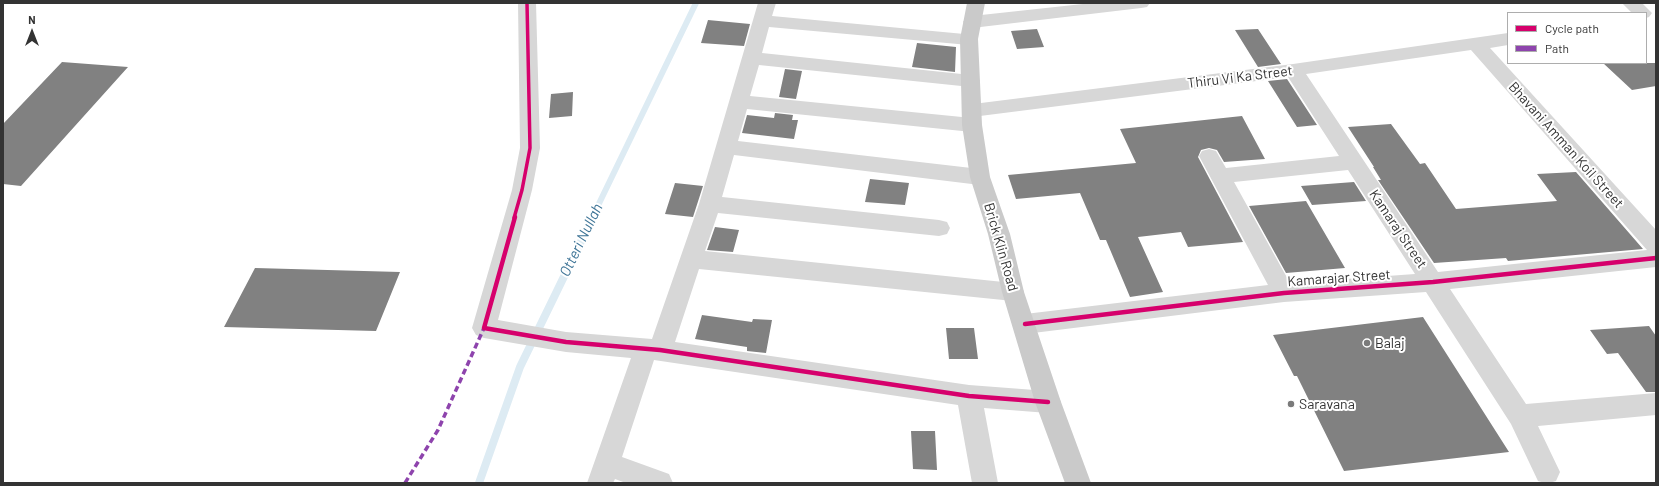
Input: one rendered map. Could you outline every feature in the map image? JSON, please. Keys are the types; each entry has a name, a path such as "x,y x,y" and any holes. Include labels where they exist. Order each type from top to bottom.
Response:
{"main road":[{"name":"Brick Klin Road","path":"972,21 972,118 980,177 999,234 1014,292 1048,402 1078,483"}],"street":[{"path":"527,3 530,148 522,190 484,328 566,342 653,350 969,396 1048,402"},
{"path":"660,483 603,473 692,258 710,204 764,12 972,21 1141,3"},
{"path":"1630,3 1642,12"},
{"name":"Thiru Vi Ka Street","path":"739,102 972,118 1507,39"},
{"name":"Bhavani Amman Koil Street","path":"1476,44 1656,245"},
{"path":"751,58 971,80"},
{"name":"Kamaraj Street","path":"1293,70 1520,416 1547,472"},
{"path":"726,147 980,177"},
{"path":"1209,156 1284,294"},
{"path":"1220,176 1354,162"},
{"path":"710,204 939,228"},
{"path":"692,258 1014,292"},
{"name":"Kamarajar Street","path":"1025,324 1284,294 1433,282 1656,258"},
{"path":"969,396 984,483"},
{"path":"1520,416 1656,404"}],"building":[{"path":"708,20 750,24 744,46 701,43"},
{"path":"1037,29 1044,47 1017,49 1011,31"},
{"path":"1258,29 1281,64 1258,67 1235,30"},
{"path":"917,43 956,47 955,72 912,67"},
{"path":"62,62 128,67 21,186 3,184 3,124"},
{"path":"1656,63 1656,86 1632,90 1604,64"},
{"path":"785,69 802,71 796,99 779,97"},
{"path":"1287,79 1317,125 1297,127 1268,81"},
{"path":"573,92 572,116 549,118 551,94"},
{"path":"775,113 793,115 792,120 798,120 794,139 742,133 747,115 774,118"},
{"path":"1242,116 1265,159 1224,162 1217,150 1209,148 1201,150 1198,157 1243,242 1188,247 1181,232 1138,237 1163,292 1130,297 1106,240 1100,240 1080,193 1016,199 1008,175 1136,163 1120,129"},
{"path":"1391,124 1420,164 1425,163 1456,209 1557,201 1537,174 1576,172 1643,249 1508,261 1506,258 1434,263 1378,180 1381,180 1348,127"},
{"path":"870,179 909,183 905,205 865,202"},
{"path":"1354,182 1366,201 1312,205 1301,186"},
{"path":"675,183 703,186 693,217 665,214"},
{"path":"1306,201 1345,268 1286,273 1249,206"},
{"path":"715,227 739,230 733,252 707,250"},
{"path":"255,268 400,272 376,331 224,327"},
{"path":"702,315 752,322 753,319 772,320 766,353 747,351 747,347 695,339"},
{"path":"1423,317 1509,452 1344,471 1297,376 1294,376 1273,335"},
{"path":"1649,326 1656,336 1656,392 1646,392 1618,353 1607,354 1590,330"},
{"path":"946,328 974,328 978,359 949,359"},
{"path":"911,431 935,431 937,470 913,469"}],"waterway":[{"name":"Otteri Nullah","path":"592,218 696,3"},
{"name":"Otteri Nullah","path":"479,483 520,367 593,217"}],"marked path":[{"path":"405,483 438,430 484,328"}],"cycle path":[{"path":"527,3 530,148 522,190 484,328 566,342 660,350 969,396 1048,402"},
{"path":"1025,324 1284,293 1433,282 1656,258"}],"place":[{"name":"Balaj","path":"1367,343"},
{"name":"Saravana","path":"1291,404"}]}
